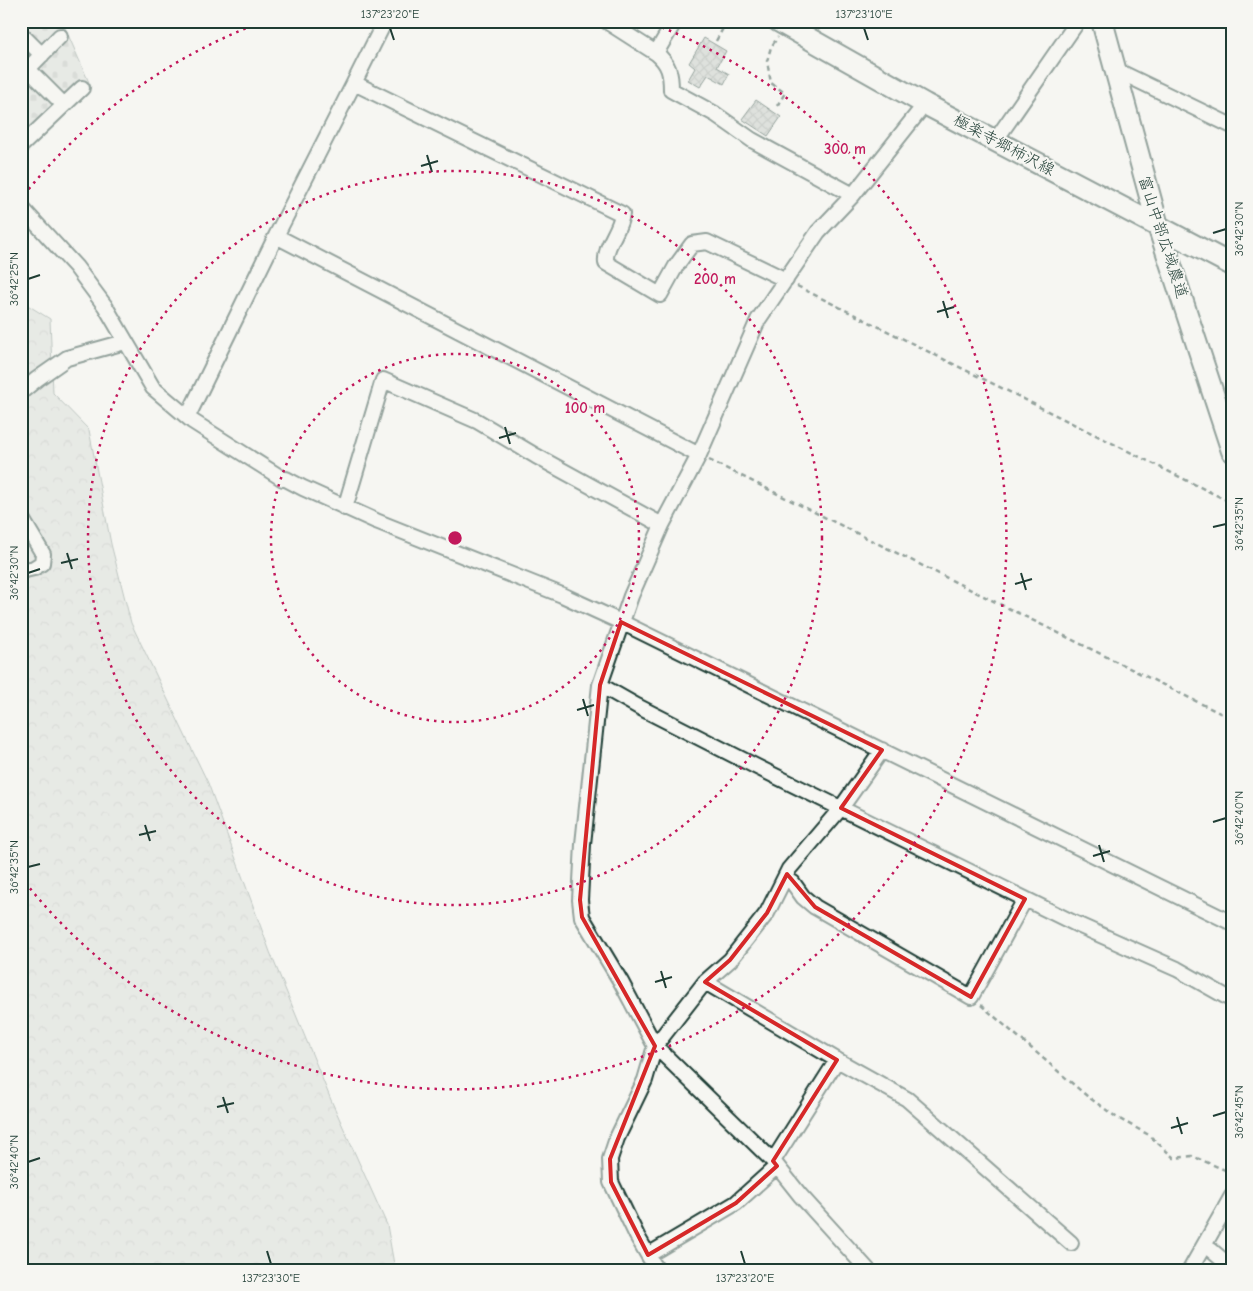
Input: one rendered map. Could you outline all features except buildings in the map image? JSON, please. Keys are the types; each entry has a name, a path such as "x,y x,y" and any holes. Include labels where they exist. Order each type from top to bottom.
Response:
{"main road":[{"name":"富山中部広域農道","path":"1102,21 1158,226 1232,450"},
{"name":"極楽寺郷柿沢線","path":"782,24 925,104 1232,265"}],"street":[{"path":"188,416 276,236 385,21"},
{"path":"606,21 662,58 671,73 671,90 715,114 752,140 853,195"},
{"path":"656,53 675,21"},
{"path":"995,141 1078,21"},
{"path":"21,34 42,55"},
{"path":"60,36 25,72 64,105"},
{"path":"1114,69 1232,126"},
{"path":"354,83 622,214 621,222 605,256 606,263 660,295 676,266 692,244 708,242 786,280"},
{"path":"21,146 82,88"},
{"path":"868,1270 800,1195 775,1164 656,1046 582,917 580,900 583,844 600,685 630,596 662,525 699,455 758,320 818,232 853,195 925,104"},
{"path":"21,207 76,267 105,306 153,388 192,421 283,479 345,508 483,565 562,595 621,622 1232,923"},
{"path":"276,236 699,455"},
{"path":"21,392 67,358 125,342"},
{"path":"345,508 383,380 477,421 536,456 662,525"},
{"path":"21,517 43,554 42,563 34,568 21,571"},
{"path":"600,685 637,706 841,808 1025,899 1177,970 1232,1000"},
{"path":"656,1270 611,1182 610,1159 617,1138 645,1080 656,1046 705,982 730,960 767,913 789,869 841,808 882,750"},
{"path":"785,878 793,883 803,897 815,907 971,997 1025,899"},
{"path":"705,982 907,1099 1071,1243"},
{"path":"648,1255 736,1203 775,1164 837,1060"},
{"path":"1190,1270 1232,1196"},
{"path":"1211,1250 1232,1268"}],"path":[{"path":"716,41 727,21"},
{"path":"778,106 785,94 771,83 767,61 771,47 782,24"},
{"path":"786,280 1232,503"},
{"path":"699,455 1232,719"},
{"path":"971,997 1087,1096 1116,1117 1149,1135 1174,1158 1192,1156 1232,1173"}],"highlighted area":[{"path":"621,622 882,750 841,808 1025,899 971,997 815,907 787,874 767,913 730,960 705,982 837,1060 773,1161 777,1166 736,1203 648,1255 611,1182 610,1159 655,1046 582,917 580,900 600,685"}],"green space":[{"path":"21,21 62,21 91,87 21,151"},
{"path":"21,301 50,319 53,393 89,430 111,544 131,623 208,783 270,952 331,1100 387,1225 395,1270 21,1270"}]}
